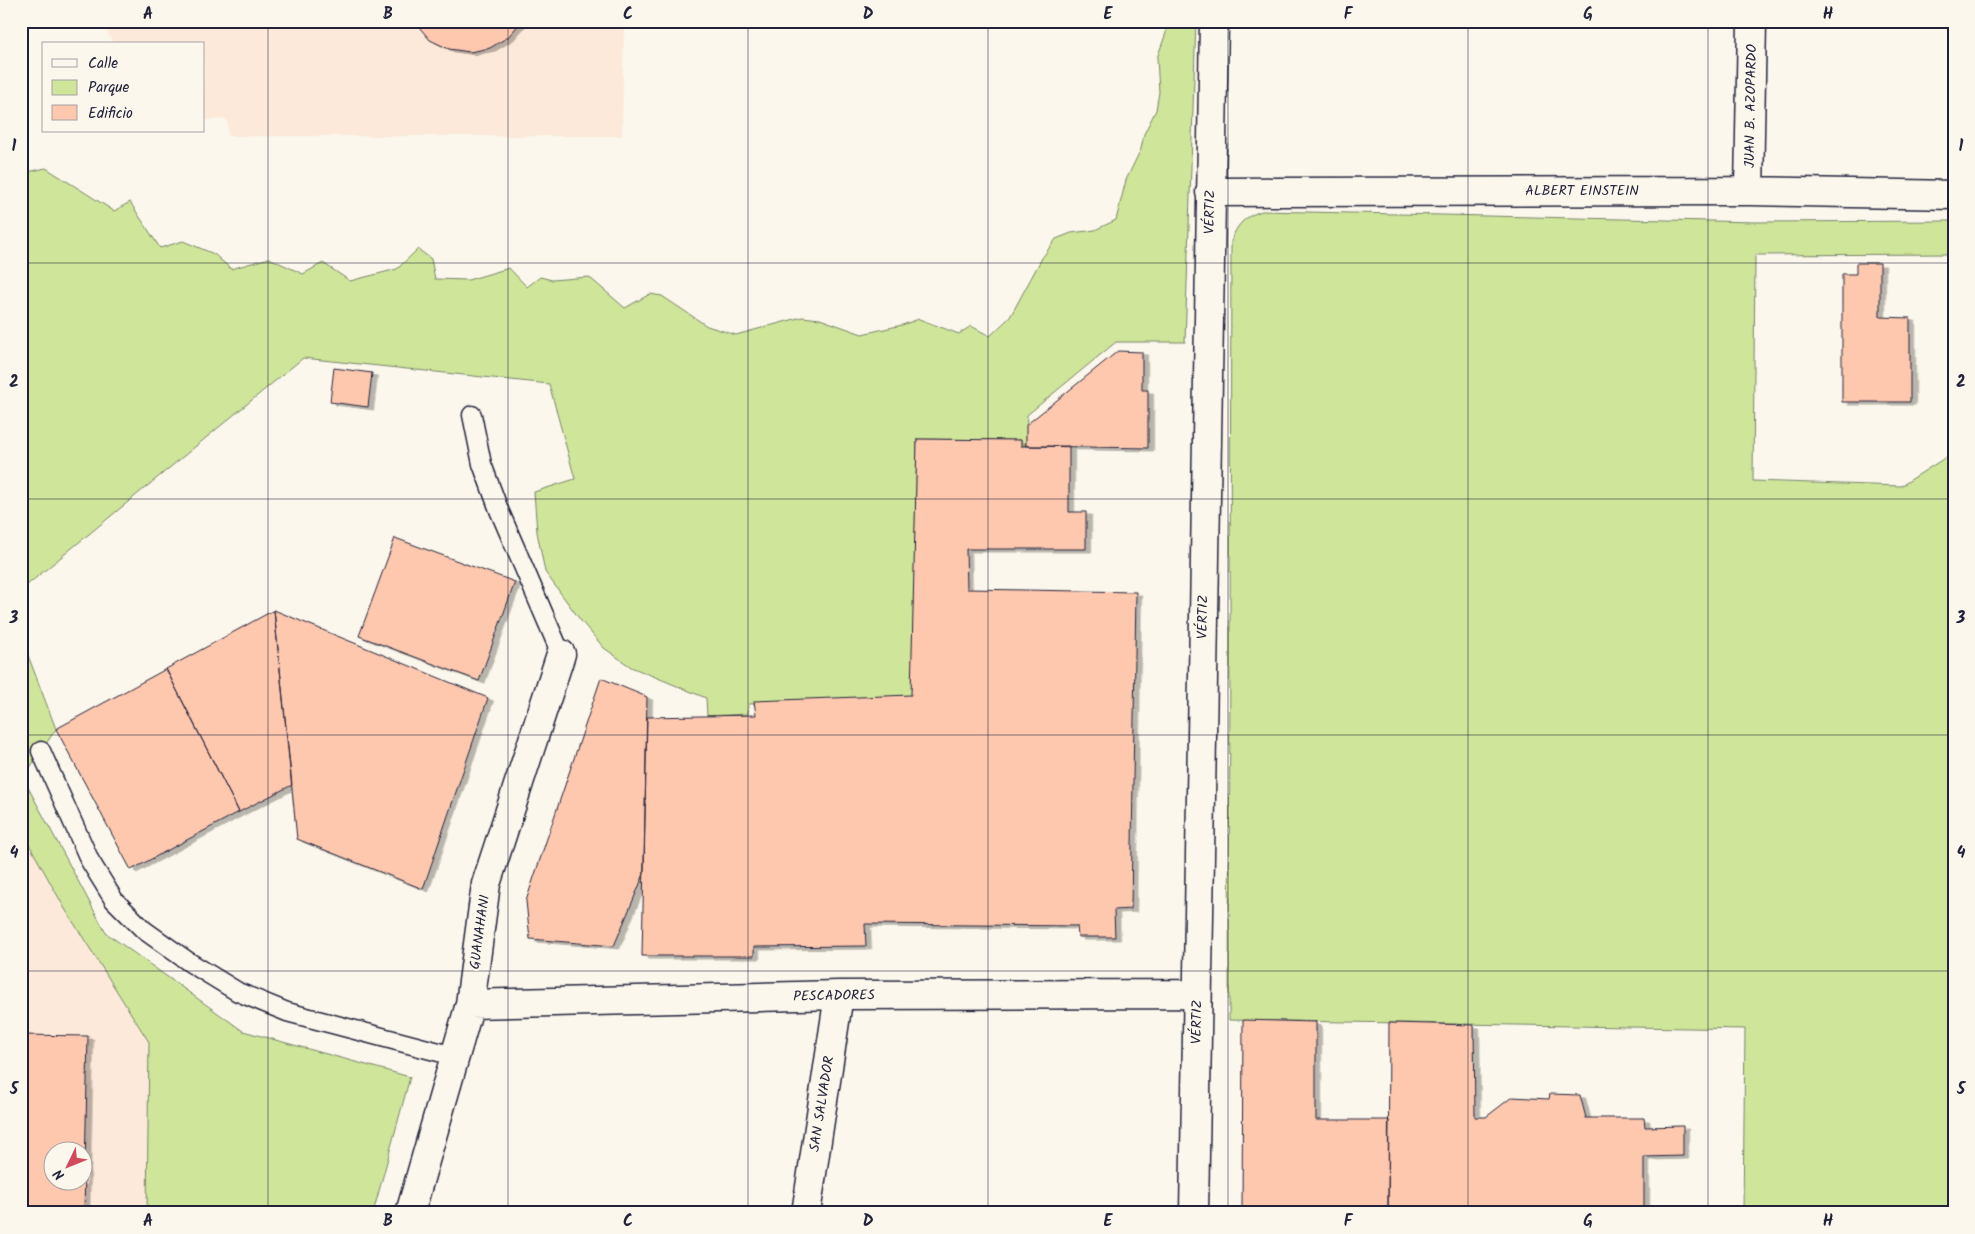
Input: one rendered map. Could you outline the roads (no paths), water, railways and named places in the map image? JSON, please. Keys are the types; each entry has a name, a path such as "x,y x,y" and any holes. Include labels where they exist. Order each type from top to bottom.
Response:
{"street":[{"name":"VÉRTIZ","path":"1194,1213 1214,21"},
{"name":"JUAN B. AZOPARDO","path":"1749,191 1752,21"},
{"name":"ALBERT EINSTEIN","path":"1210,192 1749,191 1954,195"},
{"name":"GUANAHANI","path":"410,1213 470,1004 486,884 560,654"},
{"name":"PESCADORES","path":"470,1004 839,995 1198,994"},
{"name":"SAN SALVADOR","path":"806,1213 839,995"}],"lane":[{"path":"472,415 488,483 560,654"},
{"path":"41,751 90,861 114,900 144,930 189,962 238,992 287,1012 454,1056"}]}
